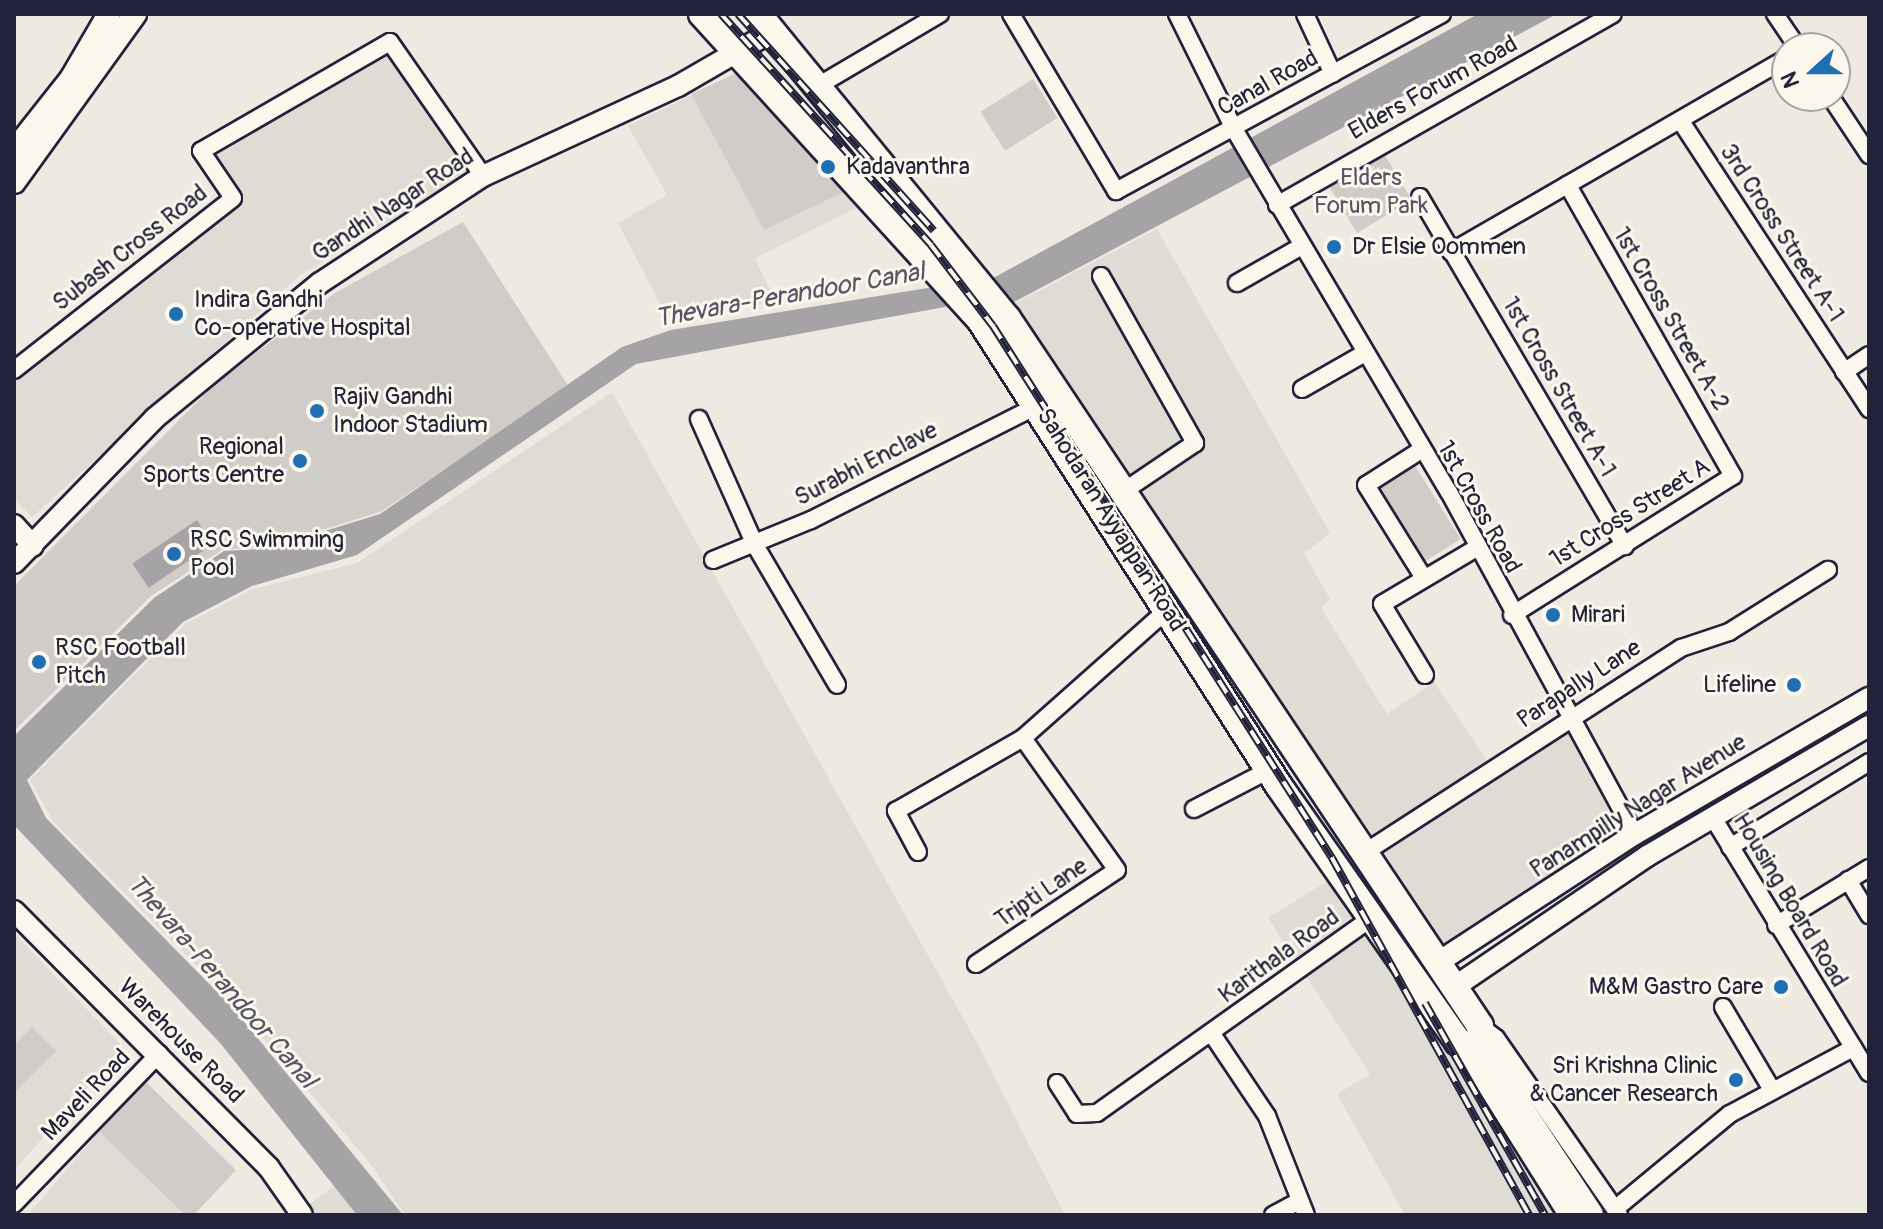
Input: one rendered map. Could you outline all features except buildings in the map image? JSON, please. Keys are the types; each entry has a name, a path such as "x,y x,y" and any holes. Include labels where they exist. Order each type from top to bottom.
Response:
{"main road":[{"path":"14,151 71,79 109,14"},
{"path":"14,182 135,14"},
{"name":"Sahodaran Ayyappan Road","path":"702,14 962,278"},
{"name":"Sahodaran Ayyappan Road","path":"765,22 821,84 1121,493 1437,963 1453,988 1473,1039"},
{"name":"Sahodaran Ayyappan Road","path":"994,320 1039,405 1274,778 1412,972 1473,1039 1526,1116 1608,1213"},
{"path":"1274,778 1306,764"},
{"path":"1412,972 1453,988"}],"street":[{"path":"821,84 940,14"},
{"name":"Canal Road","path":"1011,14 1116,191 1442,14"},
{"name":"1st Cross Road","path":"1177,14 1234,129 1300,247 1478,547 1512,615 1575,715 1635,834"},
{"path":"1305,14 1333,74"},
{"name":"Elders Forum Road","path":"1277,205 1613,14"},
{"path":"1775,14 1787,32"},
{"name":"Gandhi Nagar Road","path":"14,563 155,418 266,324 483,176 740,54 765,22"},
{"name":"Subash Cross Road","path":"14,370 233,198 201,151 390,42 483,176"},
{"path":"1451,252 1682,123 1771,68"},
{"path":"1845,112 1862,131 1869,155"},
{"name":"3rd Cross Street A-1","path":"1682,123 1869,409"},
{"name":"1st Cross Street A-2","path":"1568,185 1733,476"},
{"name":"1st Cross Street A-1","path":"1420,197 1625,546"},
{"path":"1237,283 1300,247"},
{"path":"1101,276 1195,443 1121,493"},
{"path":"1302,389 1363,354"},
{"path":"1844,372 1869,355"},
{"name":"Surabhi Enclave","path":"713,560 755,545 1039,405"},
{"path":"699,419 755,545 837,685"},
{"path":"1421,450 1366,485 1424,578"},
{"name":"1st Cross Street A","path":"1512,615 1733,476"},
{"path":"14,525 33,546"},
{"path":"1425,675 1382,604 1478,547"},
{"name":"Parapally Lane","path":"1364,853 1681,648 1729,632 1828,570"},
{"path":"918,852 896,811 1023,738 1167,610"},
{"name":"Panampilly Nagar Avenue","path":"1437,963 1635,834 1869,698"},
{"name":"Panampilly Nagar Avenue","path":"1453,988 1647,856 1869,726"},
{"name":"Tripti Lane","path":"976,964 1117,870 1023,738"},
{"path":"1730,847 1869,762"},
{"path":"1194,809 1274,778"},
{"path":"1700,795 1712,816"},
{"name":"Housing Board Road","path":"1712,816 1869,1073"},
{"path":"1635,834 1647,856"},
{"path":"1776,925 1869,868"},
{"path":"1848,880 1869,915"},
{"name":"Warehouse Road","path":"14,911 269,1168 302,1215"},
{"name":"Karithala Road","path":"1057,1083 1077,1114 1097,1113 1373,917"},
{"path":"1723,1007 1772,1090"},
{"name":"Karithala Road","path":"1212,1034 1267,1116 1302,1208"},
{"path":"1473,1039 1608,1213 1730,1114 1853,1048"},
{"path":"1473,1039 1567,1215"},
{"name":"Maveli Road","path":"14,1204 159,1054"},
{"path":"1273,1215 1302,1208"}],"shaded area":[{"name":"Thevara-Perandoor Canal","path":"1478,14 1557,14 1012,303 961,304 636,364 357,555 252,586 183,622 27,780 46,818 232,1007 403,1215 357,1215 221,1044 14,825 14,736 154,598 224,551 270,548 380,514 622,347 671,330 995,277"},
{"name":"Indira Gandhi Co-operative Hospital","path":"388,55 473,170 299,276 32,517 14,499 14,381 241,199 210,154"},
{"path":"741,71 862,205 755,258 775,302 669,321 618,223 667,195 628,126"},
{"path":"1157,229 1330,533 1304,554 1330,599 1321,608 1387,714 1434,682 1497,775 1566,729 1609,797 1604,842 1443,954 1012,305"},
{"path":"612,392 976,1041 1065,1215 405,1215 370,1163 225,994 53,821 30,780 185,624 253,589 357,563"},
{"path":"197,520 213,544 149,588 132,564"},
{"path":"1329,880 1439,1034 1555,1215 1405,1215 1337,1094 1370,1074 1268,918"},
{"path":"14,933 124,1048 14,1170"},
{"path":"99,1132 185,1215 28,1215"},
{"path":"334,1186 358,1215 315,1215 308,1205"}],"green space":[{"path":"741,71 848,190 764,230 691,94"},
{"path":"1033,79 1057,118 1005,151 980,112"},
{"name":"Elders Forum Park","path":"1383,152 1412,200 1357,233 1328,185"},
{"name":"Regional Sports Centre","path":"463,222 569,387 380,512 270,546 222,550 151,596 14,731 14,586 214,385 335,293"},
{"path":"1412,461 1461,539 1420,564 1371,486"},
{"path":"32,1027 56,1051 14,1093 14,1045"},
{"path":"146,1082 236,1170 194,1215 185,1215 99,1132"}],"railway":[{"path":"721,14 931,245 993,326 1332,858 1529,1215"},
{"path":"738,14 934,231"},
{"path":"1425,1003 1545,1215"}],"place":[{"name":"Kadavanthra","path":"828,167"},
{"name":"Dr Elsie Oommen","path":"1334,247"},
{"name":"Indira Gandhi Co-operative Hospital","path":"176,314"},
{"name":"Rajiv Gandhi Indoor Stadium","path":"317,411"},
{"name":"Regional Sports Centre","path":"300,461"},
{"name":"RSC Swimming Pool","path":"174,554"},
{"name":"Mirari","path":"1553,615"},
{"name":"RSC Football Pitch","path":"39,662"},
{"name":"Lifeline","path":"1794,685"},
{"name":"M&M Gastro Care","path":"1781,987"},
{"name":"Sri Krishna Clinic & Cancer Research","path":"1736,1080"}]}
